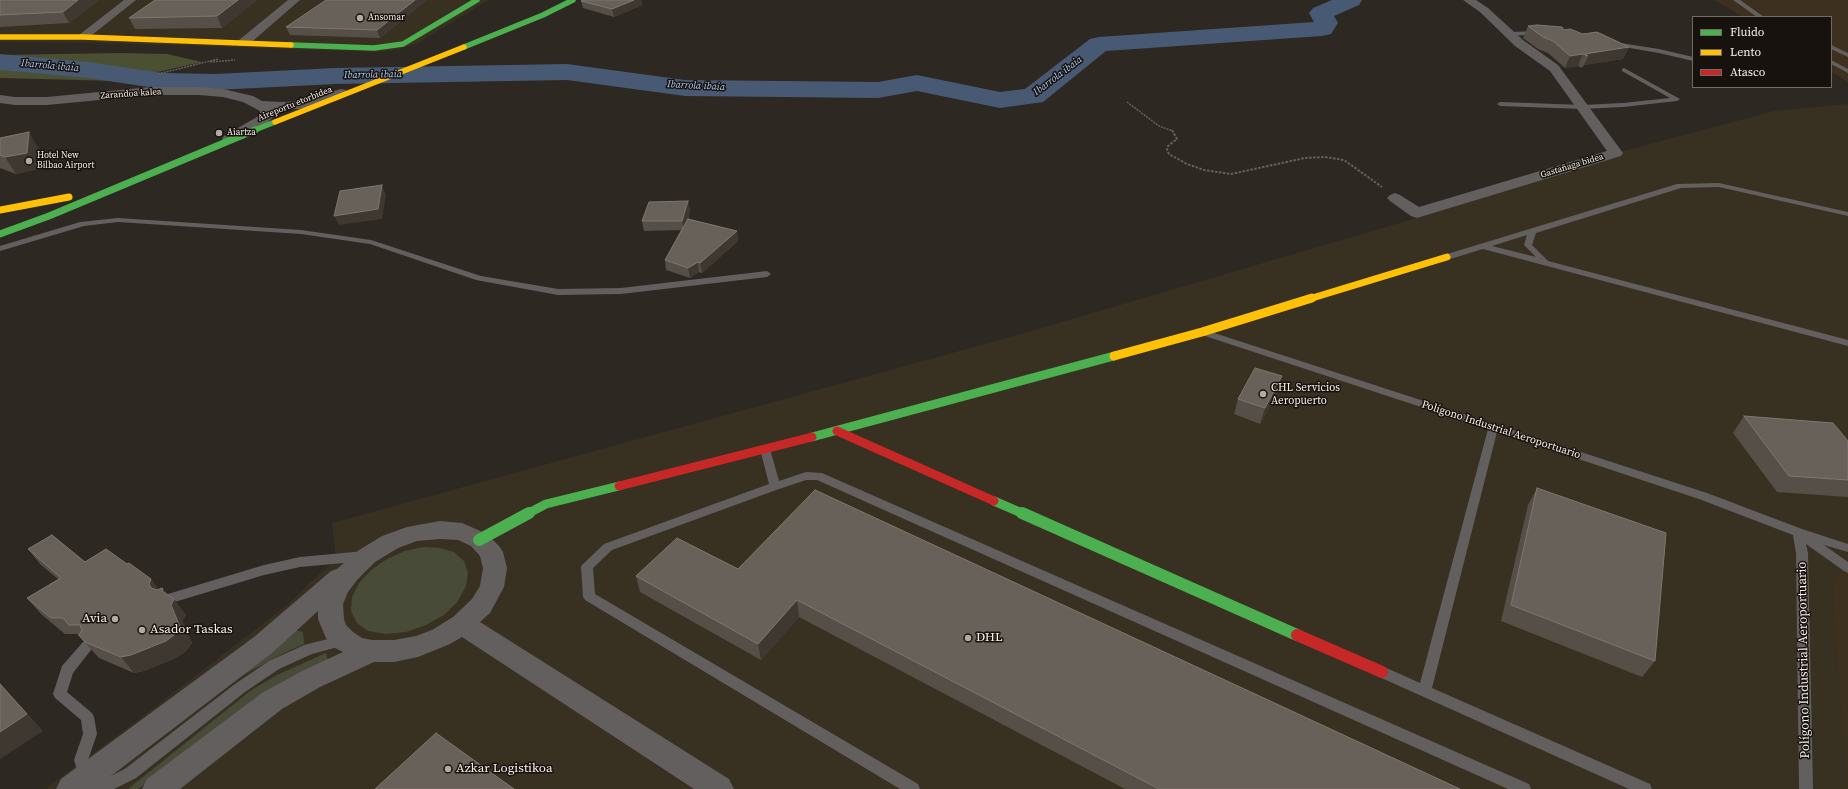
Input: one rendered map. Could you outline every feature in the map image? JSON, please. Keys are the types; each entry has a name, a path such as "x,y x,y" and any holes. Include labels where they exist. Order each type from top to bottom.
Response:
{"street":[{"path":"83,38 131,0"},
{"path":"243,43 295,0"},
{"path":"0,37 83,38 374,48 403,44 477,0"},
{"name":"Aireportu etorbidea","path":"113,188 543,15 573,0"},
{"name":"Gastañaga bidea","path":"1395,198 1417,213 1616,154 1554,68 1519,43 1484,10 1468,0"},
{"name":"Zarandoa kalea","path":"0,99 15,101 47,101 151,91 199,91 223,93 248,99 261,105 273,106 300,105 365,87"},
{"path":"213,147 262,120 266,116 267,112 261,105"},
{"path":"0,210 113,188"},
{"path":"0,234 49,216 113,188"},
{"path":"479,540 546,504 837,431 1202,332 1447,257"},
{"path":"837,431 1382,672"},
{"path":"78,783 263,645 332,584 357,564 390,542 415,533 440,530 462,532 479,540 491,552 495,568 492,587 481,606 462,624 441,637 418,646 394,651 372,651 356,647 344,640 335,630 331,619 331,604 337,588 357,564"},
{"path":"462,624 719,789"},
{"path":"157,789 272,701 311,679 372,651"}],"lane":[{"path":"1736,0 1760,16"},
{"path":"1511,34 1532,33 1547,35"},
{"path":"1607,43 1658,51 1692,59"},
{"path":"1832,48 1848,55"},
{"path":"1832,62 1848,70"},
{"path":"1500,104 1583,107 1623,106 1676,99 1624,70"},
{"path":"1447,257 1680,186 1720,185 1848,214"},
{"path":"0,249 83,224 118,220 301,232 371,242 479,278 558,292 621,292 767,274"},
{"path":"1532,231 1528,245 1546,263"},
{"path":"1483,246 1848,343"},
{"name":"Polígono Industrial Aeroportuario","path":"1202,332 1703,496 1798,532 1848,548"},
{"path":"1425,692 1493,428"},
{"path":"765,449 775,486"},
{"path":"913,789 589,597 587,566 608,547 775,486 806,476 818,476 1524,789"},
{"path":"1798,532 1848,568"},
{"name":"Polígono Industrial Aeroportuario","path":"1798,532 1802,553 1806,789"},
{"path":"168,599 264,570 300,562 357,564"},
{"path":"88,646 67,670 60,694 87,717 90,734 81,760 78,783 112,783 131,773 240,688 274,665 309,649 344,640"},
{"path":"1382,672 1645,789"}],"path":[{"path":"1127,102 1159,126 1172,130 1177,139 1168,146 1167,150 1174,158 1187,164 1216,173 1231,174 1305,158 1334,158 1344,160 1367,174 1395,198"}],"shaded area":[{"path":"0,0 489,0 418,43 400,49 380,52 108,43 0,42"},
{"path":"1715,0 1848,0 1848,82 1832,73 1832,16 1741,16"},
{"path":"1848,104 1848,572 1835,577 1832,594 1847,789 45,789 138,720 291,602 311,581 336,560 332,523 1014,336 1437,212 1616,153 1774,111"},
{"path":"1848,572 1848,789 1846,789 1832,594 1835,577"}],"green space":[{"path":"120,53 167,54 202,62 117,81 0,78 0,55"},
{"path":"423,547 440,548 454,552 464,561 468,573 466,586 458,601 444,615 426,625 406,632 386,634 368,631 357,623 351,611 352,597 359,583 371,570 387,559 405,551"},
{"path":"296,630 303,632 304,644 236,679"},
{"path":"326,653 329,663 226,723 138,789 128,789 250,691 277,675"}],"building":[{"path":"0,0 78,0 63,12 0,15"},
{"path":"155,0 238,0 217,16 129,18"},
{"name":"Ansomar","path":"326,0 415,0 377,30 286,27"},
{"path":"634,0 612,9 581,1"},
{"path":"1537,25 1562,27 1564,30 1570,29 1583,34 1597,32 1629,47 1585,54 1588,56 1583,54 1570,56 1553,41 1543,37 1528,26"},
{"path":"29,132 27,153 5,157 0,155 0,138"},
{"path":"382,185 378,209 334,216 340,191"},
{"path":"688,201 682,221 642,221 649,202"},
{"path":"688,219 737,231 700,263 698,262 688,268 665,260"},
{"path":"1255,368 1282,376 1265,408 1238,399"},
{"path":"1744,416 1833,423 1848,441 1848,480 1789,476"},
{"path":"1537,488 1666,533 1655,661 1511,605"},
{"name":"DHL","path":"815,490 1460,789 1159,789 797,600 758,644 636,576 677,538 738,569"},
{"name":"Avia","path":"52,535 85,562 106,549 151,579 149,584 151,588 157,590 162,588 162,591 174,599 171,605 180,627 174,635 166,641 131,655 121,657 85,642 79,635 82,630 80,625 69,625 63,618 51,618 27,598 61,578 28,549"},
{"path":"0,684 27,714 0,732"},
{"path":"436,733 514,789 375,789"}],"waterway":[{"name":"Ibarrola ibaia","path":"0,62 88,70 162,81 215,82 335,76 567,72 685,88 878,90 917,83 1000,100 1033,96 1099,44 1322,29 1326,23 1321,13 1351,0"}],"traffic: fast":[{"path":"291,45 374,48 403,44 477,0"},
{"path":"464,47 543,15 573,0"},
{"path":"0,234 49,216 275,122"},
{"path":"812,437 1114,356"},
{"path":"479,540 546,504 619,486"},
{"path":"994,501 1297,635"}],"traffic: slow":[{"path":"0,37 83,37 291,45"},
{"path":"275,122 464,47"},
{"path":"0,210 69,197"},
{"path":"1114,356 1202,332 1447,257"}],"traffic: jam":[{"path":"837,431 994,501"},
{"path":"619,486 812,437"},
{"path":"1297,635 1382,672"}],"place":[{"name":"Ansomar","path":"360,18"},
{"name":"Aiartza","path":"219,133"},
{"name":"Hotel New Bilbao Airport","path":"29,161"},
{"name":"CHL Servicios Aeropuerto","path":"1263,394"},
{"name":"Avia","path":"115,619"},
{"name":"Asador Taskas","path":"142,630"},
{"name":"DHL","path":"968,638"},
{"name":"Azkar Logistikoa","path":"448,769"}]}
